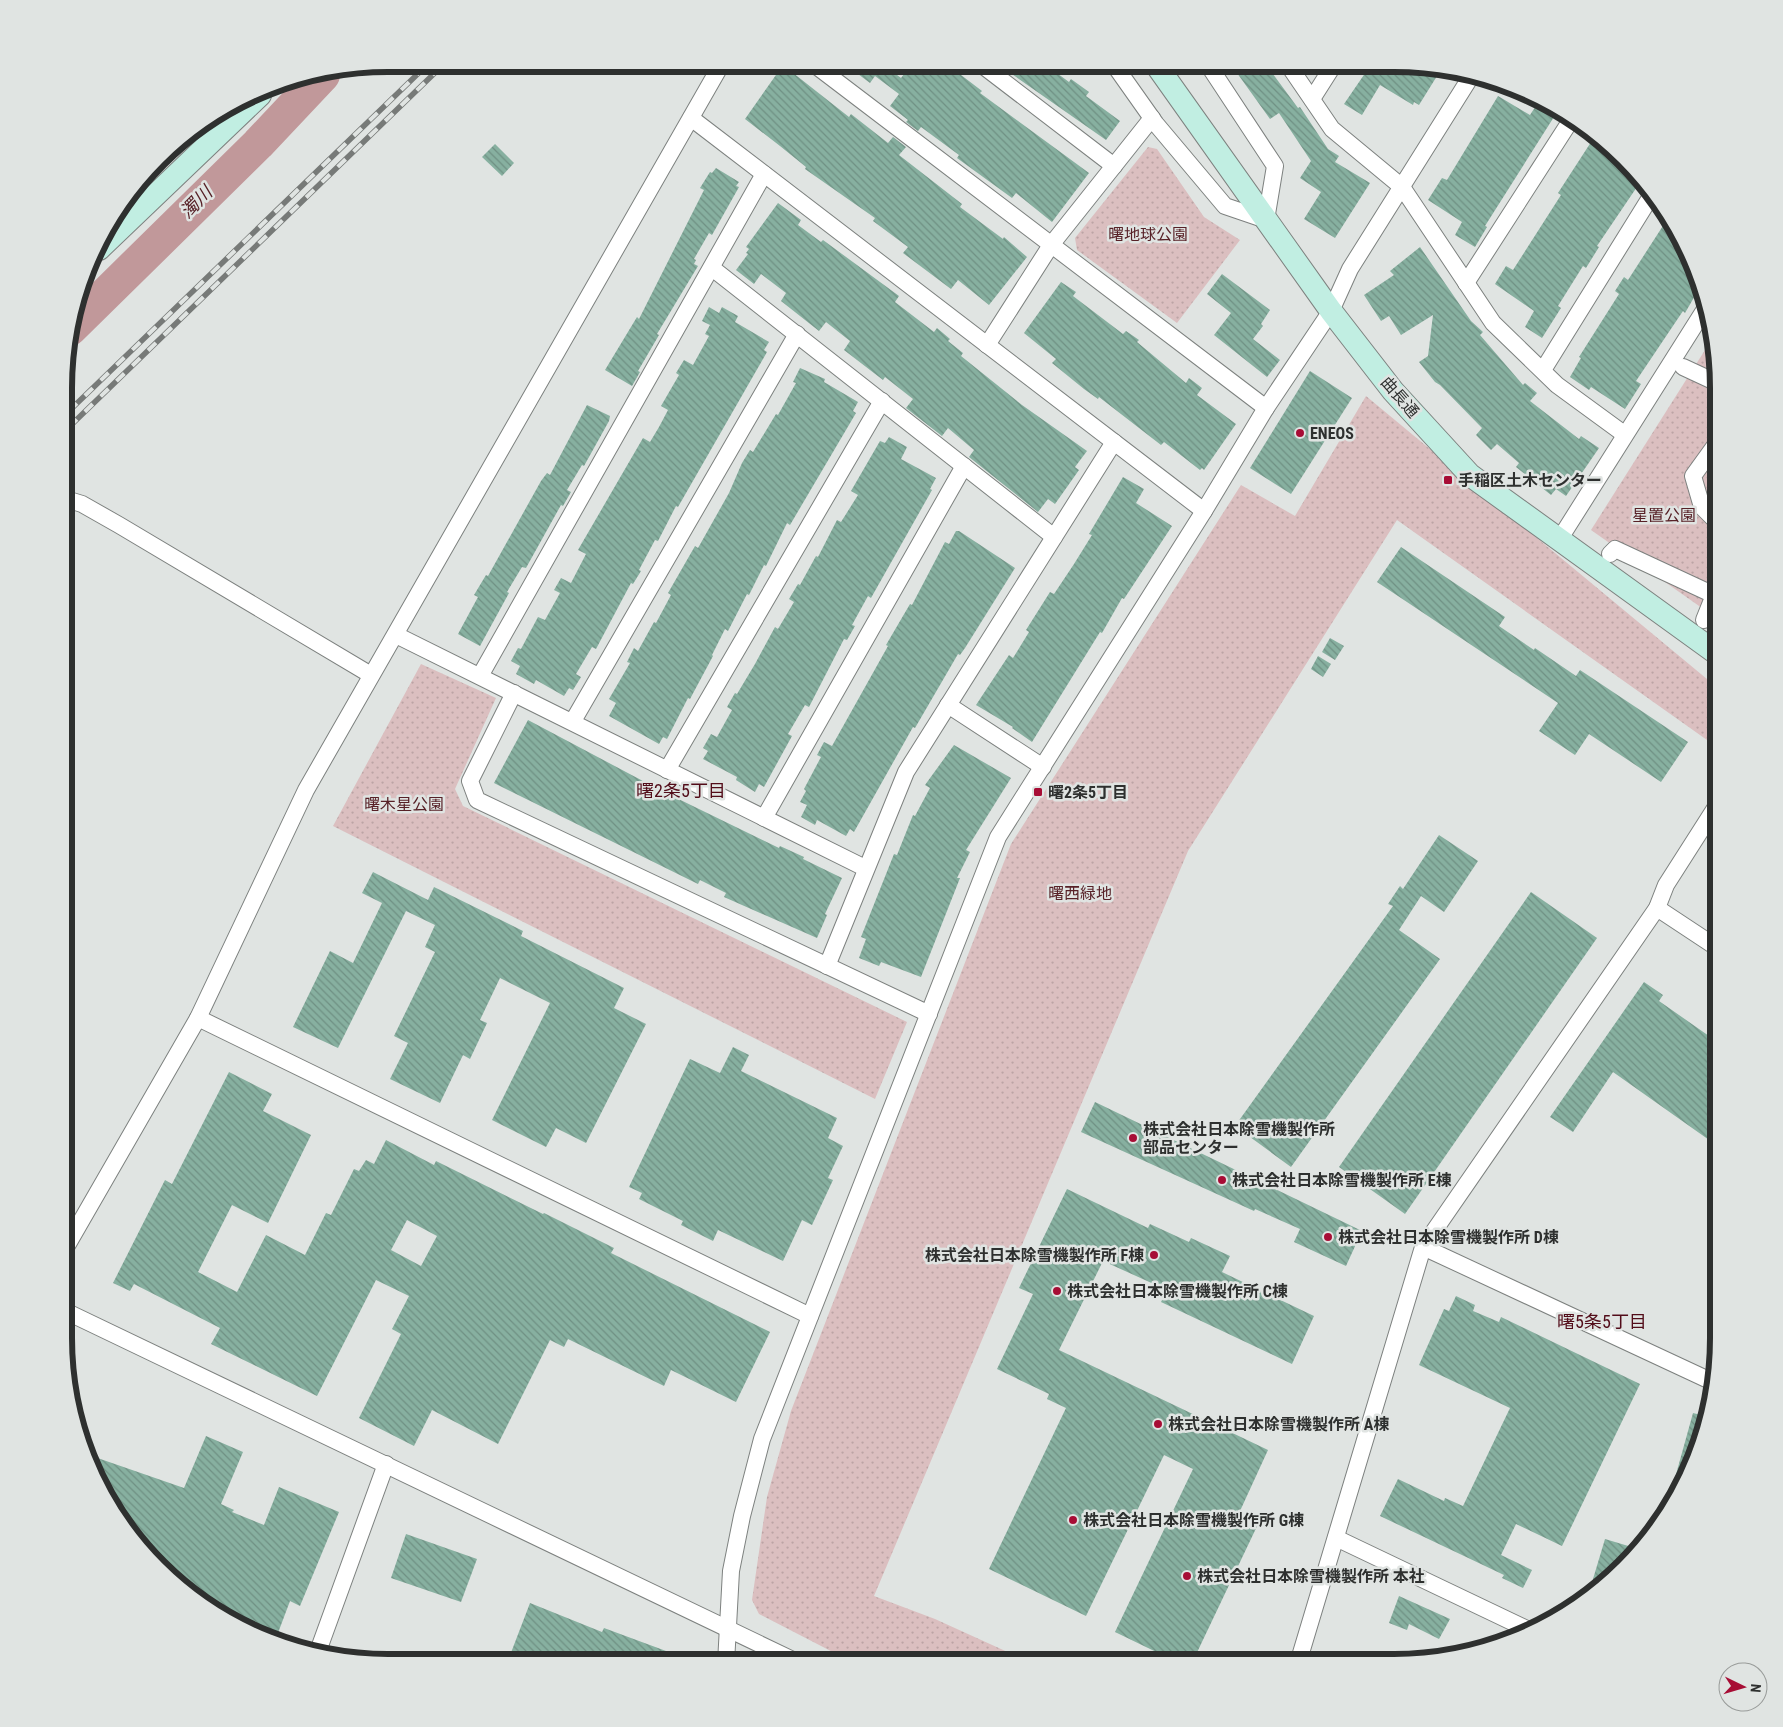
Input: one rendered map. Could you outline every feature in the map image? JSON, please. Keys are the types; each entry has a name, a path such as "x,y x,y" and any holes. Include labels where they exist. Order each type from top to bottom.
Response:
{"street":[{"path":"72,1237 198,1018 306,790 717,72"},
{"path":"829,72 1051,245 1266,408"},
{"path":"991,72 1114,166"},
{"path":"1119,72 1152,118 1225,206 1266,220 1275,166 1213,72"},
{"name":"曲長通","path":"1161,72 1199,128 1331,311 1393,391 1470,475 1711,649"},
{"path":"1293,72 1332,128 1402,187 1493,323 1557,385 1624,434"},
{"path":"1312,100 1329,72"},
{"path":"726,1654 732,1571 744,1507 762,1439 998,837 1204,511 1266,408 1331,311 1350,269 1468,81"},
{"path":"112,237 250,105"},
{"path":"691,118 1204,511"},
{"path":"987,345 1051,245 1152,118"},
{"path":"1466,284 1568,125"},
{"path":"480,676 764,174"},
{"path":"1542,370 1648,201"},
{"path":"712,268 1054,537"},
{"path":"1558,540 1701,314"},
{"path":"573,721 797,334"},
{"path":"1683,367 1711,380"},
{"path":"667,770 882,401"},
{"path":"827,966 865,868 906,772 1114,442"},
{"path":"1711,451 1693,476 1702,507 1711,516"},
{"path":"764,818 964,466"},
{"path":"72,501 82,504 119,525 371,675"},
{"path":"1610,554 1615,549 1711,593"},
{"path":"1704,620 1711,605"},
{"path":"396,635 573,721 865,868"},
{"path":"514,693 470,781 477,800 928,1014"},
{"path":"948,705 1042,767"},
{"path":"1301,1654 1424,1247 1657,908 1666,885 1711,815"},
{"path":"1657,908 1711,944"},
{"path":"198,1018 810,1316"},
{"path":"1424,1247 1708,1380"},
{"path":"72,1314 781,1654"},
{"path":"320,1647 386,1464"},
{"path":"1336,1538 1522,1627"}],"green space":[{"name":"曙地球公園","path":"1148,147 1157,149 1204,217 1240,240 1177,323 1077,250 1075,238"},
{"name":"星置公園","path":"1708,346 1711,389 1711,614 1591,530"},
{"name":"曙西緑地","path":"1366,396 1711,682 1711,735 1707,740 1397,520 1188,851 874,1596 935,1619 1012,1654 837,1654 759,1614 752,1600 767,1497 791,1411 1011,844 1241,485 1295,516"},
{"name":"曙木星公園","path":"421,664 496,698 455,789 463,806 907,1022 875,1099 333,826"}],"building":[{"path":"778,72 792,72 849,117 851,114 888,143 893,137 906,147 899,155 962,204 960,207 1003,239 1004,237 1027,257 989,305 958,280 951,289 903,253 908,247 873,221 875,218 805,169 806,167 745,119"},
{"path":"855,72 893,72 901,78 906,72 957,72 982,91 980,93 1089,173 1052,222 1016,193 1012,198 957,158 959,155 921,127 918,131 906,122 908,120 890,106 899,94 875,76 870,83"},
{"path":"1009,72 1055,72 1069,82 1071,79 1089,92 1086,96 1120,121 1106,140"},
{"path":"1236,72 1271,72 1298,108 1300,107 1328,149 1339,156 1335,162 1370,183 1335,238 1304,219 1321,192 1300,178 1311,161 1279,113 1270,119"},
{"path":"1366,72 1437,75 1419,105 1414,102 1413,105 1380,85 1362,115 1344,104"},
{"path":"1498,96 1530,115 1536,106 1554,116 1485,226 1487,227 1475,247 1455,235 1462,222 1428,200 1442,178 1447,180"},
{"path":"1591,142 1618,165 1637,186 1597,246 1599,247 1586,268 1583,266 1558,306 1561,308 1542,338 1525,327 1534,311 1495,284 1506,266 1513,270 1561,195 1558,193"},
{"path":"495,144 514,163 502,176 482,157"},
{"path":"716,168 739,182 736,186 739,187 712,235 709,233 694,259 696,260 694,264 698,266 657,334 659,335 638,371 640,372 632,386 605,370 637,317 639,319 704,190 700,188 710,172 712,173"},
{"path":"778,203 801,220 798,225 821,242 823,240 899,296 895,302 934,332 937,328 950,339 948,341 963,353 961,356 1022,405 1087,451 1075,467 1079,470 1055,504 1048,499 1038,512 969,457 974,450 948,428 942,436 906,408 913,399 885,377 883,380 844,350 850,341 826,322 819,331 781,301 786,293 761,274 754,284 736,270 748,254 746,253 749,249 746,247"},
{"path":"1664,224 1678,249 1696,294 1685,313 1683,311 1636,381 1641,384 1625,409 1591,387 1589,390 1570,377 1581,358 1579,357 1619,294 1615,291 1624,277 1628,280"},
{"path":"1420,247 1471,321 1483,332 1480,335 1523,385 1525,383 1537,393 1530,401 1579,439 1581,436 1599,448 1566,496 1556,489 1551,495 1516,467 1519,463 1497,444 1491,450 1476,435 1482,428 1435,382 1419,362 1428,356 1433,315 1401,335 1389,316 1381,321 1364,295 1394,275 1390,271"},
{"path":"1222,274 1270,310 1261,324 1263,326 1253,339 1280,360 1267,377 1214,335 1231,313 1207,294"},
{"path":"1061,282 1076,292 1073,296 1123,334 1126,331 1139,340 1137,342 1186,383 1189,378 1202,388 1197,395 1236,424 1204,470 1202,468 1200,470 1164,442 1161,445 1099,397 1098,399 1084,389 1052,363 1056,359 1024,333"},
{"path":"709,307 719,313 722,307 738,316 735,322 769,342 764,350 767,352 678,507 676,506 658,541 655,540 639,570 641,571 633,584 631,583 596,649 592,647 576,674 581,677 573,690 569,688 564,696 536,680 534,684 516,674 520,666 511,661 518,648 521,649 538,617 545,620 560,593 554,590 561,578 571,583 586,554 578,550 643,438 650,442 659,427 668,410 661,406 679,375 676,373 684,360 693,365 709,336 705,334 710,325 702,321"},
{"path":"800,368 825,379 824,382 858,402 853,411 856,413 790,525 787,523 766,566 764,565 749,595 747,594 728,631 725,629 713,656 690,699 688,698 667,739 663,737 659,744 609,716 616,703 609,699 630,663 627,662 634,648 638,651 654,622 656,623 671,595 668,593 695,546 698,548 729,493 742,463 750,450 753,452 776,414 778,415 796,383 793,382"},
{"path":"1310,371 1352,398 1291,494 1250,468"},
{"path":"587,405 610,416 609,421 584,466 582,465 567,490 571,492 563,506 561,505 526,568 522,567 507,592 509,593 480,646 458,634 478,597 474,595 486,575 488,576 541,481 547,473 550,475"},
{"path":"889,437 907,447 901,459 936,478 930,489 932,490 871,598 868,596 852,625 855,626 847,640 844,639 809,707 805,705 788,734 792,736 764,787 759,784 755,792 736,780 737,777 703,759 708,751 703,748 711,734 717,737 732,710 727,707 735,693 737,694 775,627 778,629 794,602 789,599 798,584 800,585 816,556 818,557 837,520 841,522 858,495 851,491 880,441 885,443"},
{"path":"1123,477 1144,489 1136,503 1172,526 1124,599 1122,598 1102,633 1100,632 1032,742 1013,727 976,705 1009,655 1013,658 1029,632 1026,630 1050,592 1054,594 1074,564 1092,535 1089,534"},
{"path":"956,531 959,531 1015,568 965,648 960,655 958,654 915,728 913,727 854,832 850,829 846,836 817,820 815,825 801,817 807,805 800,802 806,791 804,789 821,757 817,755 824,742 832,746 888,646 886,645 910,604 912,605 945,542 949,544"},
{"path":"1401,547 1505,617 1499,626 1534,650 1535,648 1576,676 1580,670 1688,742 1661,782 1589,734 1575,755 1539,731 1558,703 1377,582"},
{"path":"1330,638 1344,646 1335,660 1322,652"},
{"path":"1318,656 1331,664 1323,677 1311,669"},
{"path":"528,720 658,789 779,848 780,846 804,857 803,859 842,878 825,914 827,915 817,938 724,897 726,893 700,880 698,884 494,783"},
{"path":"954,745 1011,778 966,850 970,852 957,878 960,878 921,977 881,962 879,966 859,958 866,939 861,937 894,854 897,855 913,815 915,816 930,788 925,785"},
{"path":"1439,835 1478,861 1444,912 1421,896 1399,930 1440,959 1291,1167 1235,1126 1393,906 1388,904 1400,886 1403,889"},
{"path":"373,872 428,900 434,887 523,931 521,936 624,988 614,1008 646,1024 586,1143 556,1128 546,1147 492,1120 550,1003 500,978 480,1020 487,1023 470,1059 463,1055 440,1103 390,1079 408,1043 394,1036 435,952 425,947 435,925 406,911 338,1048 293,1027 330,951 353,963 382,903 362,893"},
{"path":"1531,892 1597,938 1405,1214 1339,1167"},
{"path":"1644,982 1663,995 1659,1001 1711,1037 1711,1141 1613,1072 1573,1132 1550,1117"},
{"path":"733,1047 749,1055 741,1071 837,1118 828,1138 843,1146 828,1178 833,1180 812,1225 802,1220 783,1261 718,1230 713,1241 681,1225 683,1221 639,1199 642,1193 629,1187 690,1059 720,1073"},
{"path":"229,1072 272,1094 263,1111 311,1135 268,1223 232,1205 198,1272 237,1292 266,1235 305,1255 326,1213 331,1215 354,1169 359,1171 366,1160 374,1164 386,1140 434,1165 436,1161 614,1248 611,1253 770,1332 736,1402 671,1370 664,1386 568,1339 564,1347 550,1340 498,1444 432,1410 414,1446 359,1418 401,1334 392,1329 409,1296 376,1280 317,1396 211,1344 220,1328 134,1284 130,1291 113,1283 165,1180 172,1184","holes":["407,1220 437,1236 421,1266 391,1250"]},
{"path":"1095,1102 1362,1231 1346,1266 1294,1242 1300,1229 1255,1209 1254,1211 1081,1132"},
{"path":"1067,1189 1148,1228 1150,1224 1189,1242 1191,1238 1230,1256 1222,1272 1314,1316 1292,1364 1161,1302 1167,1290 1103,1261 1059,1350 1268,1450 1240,1511 1260,1520 1196,1654 1160,1654 1115,1632 1193,1469 1164,1455 1086,1616 989,1569 1066,1408 1047,1399 1049,1394 997,1369 1033,1294 1019,1288"},
{"path":"1456,1296 1475,1305 1473,1311 1499,1322 1501,1317 1640,1384 1562,1546 1516,1524 1501,1555 1532,1570 1523,1588 1502,1578 1504,1575 1380,1516 1398,1479 1444,1501 1445,1498 1463,1506 1510,1408 1419,1365 1444,1309 1449,1311"},
{"path":"1693,1413 1701,1415 1694,1440 1678,1478 1675,1478"},
{"path":"206,1436 243,1452 221,1504 234,1510 232,1512 264,1525 279,1487 339,1512 300,1606 290,1601 278,1634 249,1622 213,1601 165,1562 126,1514 105,1478 96,1458 184,1488"},
{"path":"406,1534 477,1559 461,1602 391,1578"},
{"path":"1605,1539 1632,1547 1618,1562 1591,1586"},
{"path":"1399,1596 1450,1619 1439,1639 1409,1624 1407,1630 1389,1623"},
{"path":"530,1603 602,1632 604,1628 674,1654 510,1654"}],"waterway":[{"name":"濁川","path":"81,318 258,144 317,81"},
{"path":"282,102 291,109"}],"railway":[{"path":"72,408 420,72"},
{"path":"72,424 436,72"}],"place":[{"name":"ENEOS","path":"1300,433"},
{"name":"手稲区土木センター","path":"1448,480"},
{"name":"曙2条5丁目","path":"1038,792"},
{"name":"株式会社日本除雪機製作所 部品センター","path":"1133,1138"},
{"name":"株式会社日本除雪機製作所 E棟","path":"1222,1180"},
{"name":"株式会社日本除雪機製作所 D棟","path":"1328,1237"},
{"name":"株式会社日本除雪機製作所 F棟","path":"1154,1255"},
{"name":"株式会社日本除雪機製作所 C棟","path":"1057,1291"},
{"name":"株式会社日本除雪機製作所 A棟","path":"1158,1424"},
{"name":"株式会社日本除雪機製作所 G棟","path":"1073,1520"},
{"name":"株式会社日本除雪機製作所 本社","path":"1187,1576"}],"district":[{"name":"曙2条5丁目","path":"681,790"},
{"name":"曙5条5丁目","path":"1602,1321"}]}
